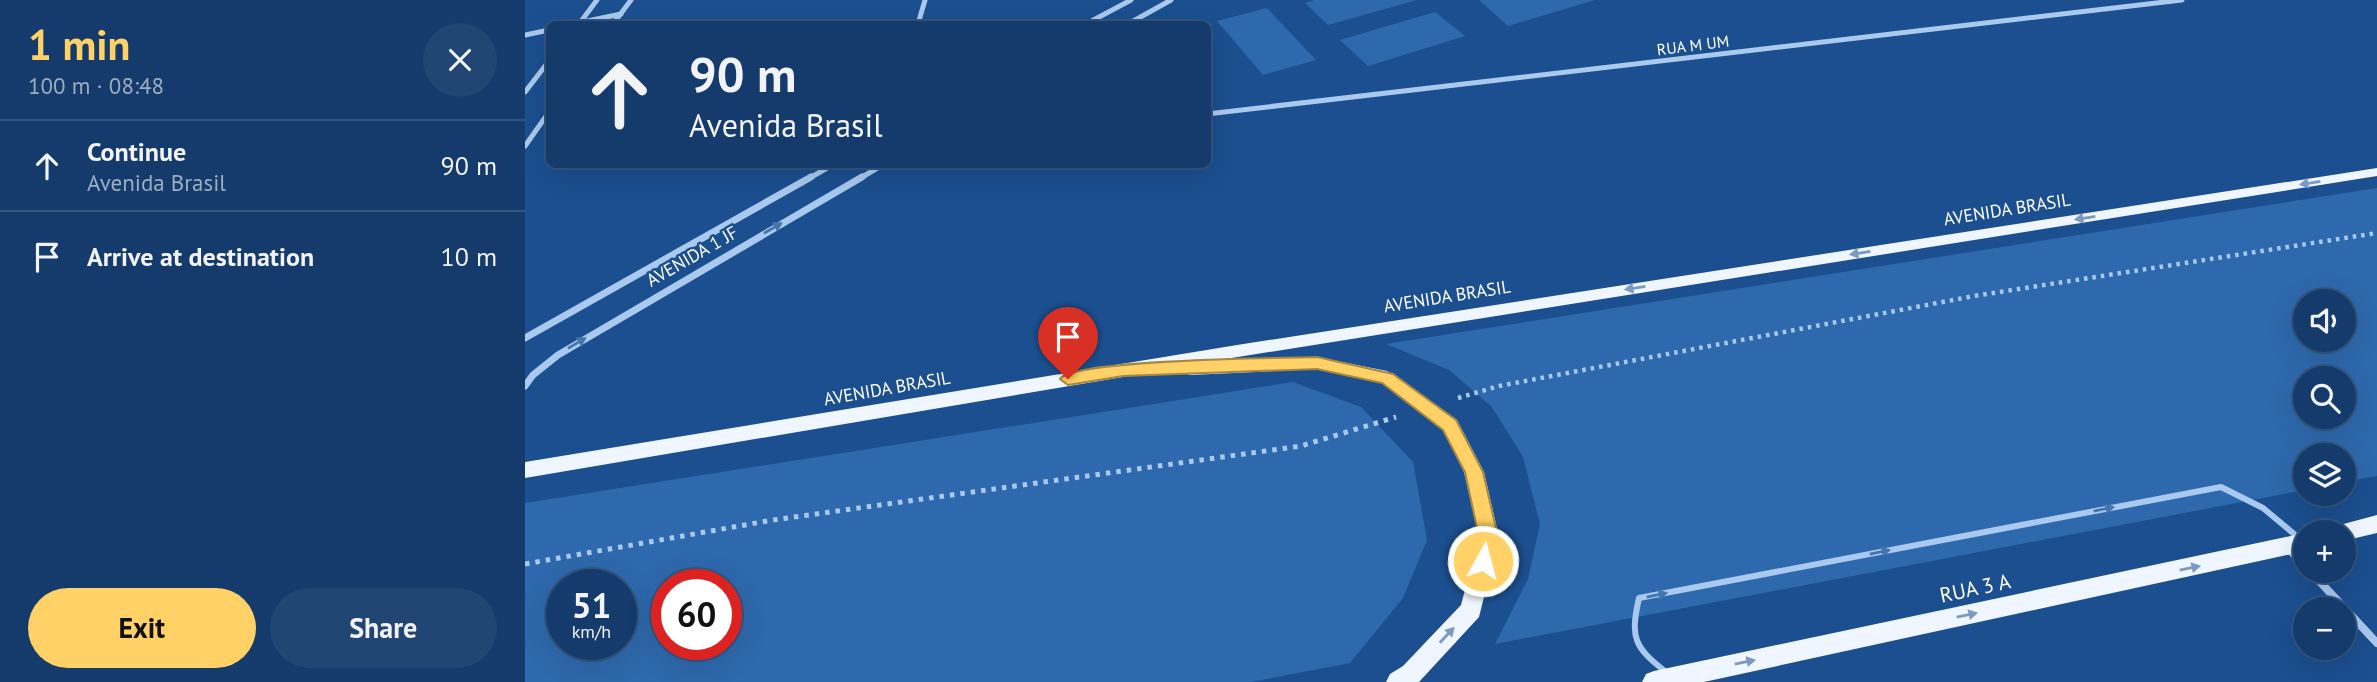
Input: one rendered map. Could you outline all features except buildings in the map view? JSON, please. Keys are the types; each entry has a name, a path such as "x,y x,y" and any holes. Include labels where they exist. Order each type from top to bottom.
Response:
{"main road":[{"name":"AVENIDA BRASIL","path":"525,470 1123,370 2377,172"},
{"path":"1123,370 1317,363 1387,378 1450,425 1474,472 1489,537 1471,610 1411,674 1398,682"},
{"path":"2356,529 2377,524"},
{"name":"RUA 3 A","path":"1664,680 2293,545"}],"street":[{"path":"581,21 597,0"},
{"path":"615,21 631,0"},
{"path":"919,21 925,0"},
{"path":"1092,21 1131,0"},
{"path":"1133,21 1171,0"},
{"name":"RUA M UM","path":"1211,114 2182,0"},
{"path":"592,21 621,14"},
{"path":"525,35 546,31"},
{"path":"525,92 546,65"},
{"path":"525,146 546,117"},
{"name":"AVENIDA 1 JF","path":"525,338 827,168"},
{"name":"AVENIDA 1 JF","path":"525,386 533,375 558,355 877,168"},
{"path":"2321,583 2377,643"}],"lane":[{"path":"1664,680 1641,653 1632,632 1639,598 2221,487 2246,495 2273,513 2293,538"}],"shaded area":[{"path":"1315,0 1417,0 1328,25 1305,3"},
{"path":"1479,0 1595,0 1508,26"},
{"path":"1267,8 1316,60 1263,75 1217,21"},
{"path":"1435,12 1465,36 1368,66 1340,40"},
{"path":"2377,188 2377,476 2356,480 2356,443 2293,443 2293,492 1495,644 1528,579 1540,524 1523,457 1492,407 1449,370 1386,344"},
{"path":"1293,382 1361,407 1413,462 1427,540 1403,598 1350,663 1251,682 525,682 525,503"}],"route":[{"path":"1068,379 1123,370 1317,363 1387,378 1450,425 1474,472 1489,537 1483,561"}]}
